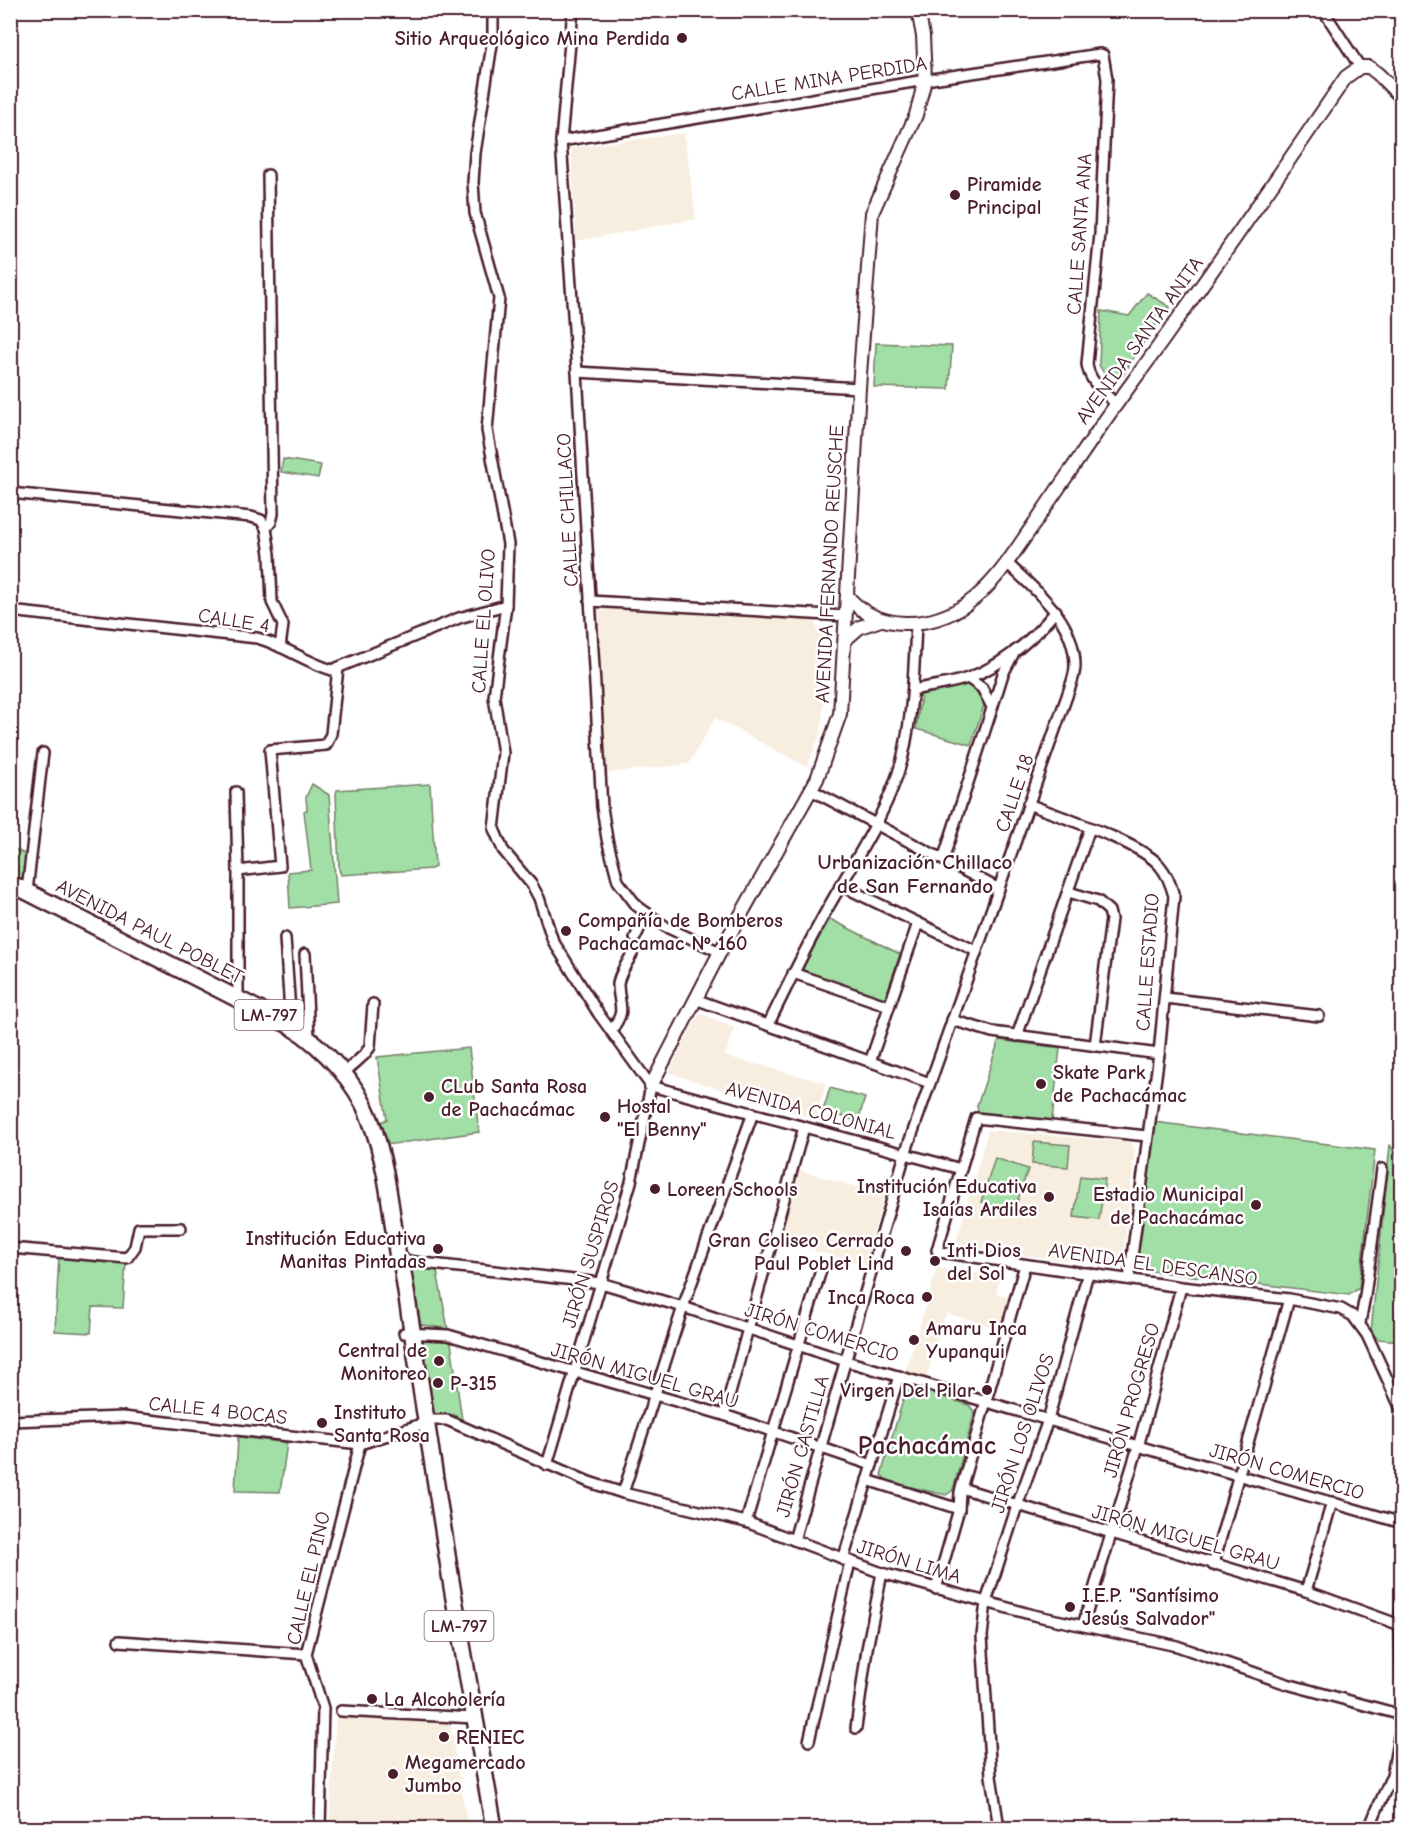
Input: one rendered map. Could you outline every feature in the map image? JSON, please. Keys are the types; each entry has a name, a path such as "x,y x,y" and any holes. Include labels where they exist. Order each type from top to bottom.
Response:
{"main road":[{"name":"AVENIDA PAUL POBLET","path":"10,883 291,1026 309,1038 343,1074 359,1096 374,1130 380,1152 398,1258"},
{"name":"LM-797","path":"398,1258 402,1266 408,1333 470,1718 484,1828"},
{"name":"LM-797","path":"470,1718 494,1828"}],"street":[{"name":"CALLE EL OLIVO","path":"493,10 493,38 475,153 473,182 475,213 498,298 487,430 508,544 506,605 494,697 503,753 494,829 503,850 535,890 553,941 611,1031 651,1086"},
{"name":"CALLE CHILLACO","path":"573,10 561,141 603,807 607,839 618,881 637,906 666,927 720,952"},
{"name":"AVENIDA FERNANDO REUSCHE","path":"651,1086 720,952 817,779 840,714 859,388 872,213 916,115 925,80 923,36 918,10"},
{"path":"1323,10 1360,67 1369,68 1378,74 1401,98"},
{"name":"CALLE MINA PERDIDA","path":"561,141 925,80 1103,55"},
{"name":"CALLE SANTA ANA","path":"1103,55 1107,79 1101,234 1087,364 1088,372 1094,382 1116,404"},
{"name":"AVENIDA SANTA ANITA","path":"848,597 861,611 881,620 916,623 928,622 966,604 980,593 1007,563 1346,77 1360,67"},
{"path":"266,528 273,514 268,175"},
{"path":"577,372 859,388"},
{"path":"10,493 251,517 261,520 266,528 271,564 272,602 283,625 280,647"},
{"name":"CALLE 18","path":"905,1154 1075,668 1073,647 1056,611 1007,563"},
{"path":"590,601 846,616"},
{"path":"238,871 280,866 270,750 326,745 331,734 338,668 459,618 506,605"},
{"name":"CALLE 4","path":"10,611 257,638 271,642 313,665 332,670 338,668"},
{"path":"914,690 968,678 1015,651 1037,634 1056,611"},
{"name":"AVENIDA SANTA ANITA","path":"845,640 860,627 881,620"},
{"path":"768,1025 840,885 877,825 902,760 914,690 916,623"},
{"path":"943,860 992,707 1015,651"},
{"path":"968,678 982,688 992,707"},
{"path":"27,891 43,753"},
{"path":"811,790 999,889"},
{"path":"236,792 238,999"},
{"name":"CALLE ESTADIO","path":"1028,804 1090,828 1149,855 1161,866 1174,896 1159,1054 1129,1279"},
{"path":"1017,1036 1090,828"},
{"path":"840,885 976,951"},
{"path":"1069,892 1098,902 1109,911 1111,919 1095,1046"},
{"path":"635,938 647,913"},
{"path":"870,1062 918,923"},
{"path":"285,938 291,1026"},
{"path":"305,954 309,1038"},
{"path":"611,1031 621,1017 622,1004 618,984 632,954"},
{"path":"793,973 889,1006"},
{"path":"1165,998 1319,1016"},
{"path":"695,999 930,1083"},
{"path":"343,1074 370,1047 373,1004"},
{"path":"952,1020 992,1032 1159,1054"},
{"name":"AVENIDA COLONIAL","path":"651,1086 961,1169"},
{"name":"JIRÓN SUSPIROS","path":"547,1465 631,1182 651,1086"},
{"path":"623,1492 682,1307 753,1113"},
{"path":"961,1169 976,1118 1147,1136"},
{"path":"724,1415 804,1127"},
{"name":"JIRÓN CASTILLA","path":"794,1540 905,1154"},
{"name":"AVENIDA EL DESCANSO","path":"961,1169 936,1247 938,1251 1181,1287 1289,1299 1341,1310 1359,1323"},
{"path":"1382,1169 1365,1296 1359,1323 1368,1335 1401,1411"},
{"path":"10,1248 127,1258 133,1251 139,1227 181,1228"},
{"name":"JIRÓN COMERCIO","path":"398,1258 414,1262 601,1283 899,1376 1401,1522"},
{"path":"936,1589 959,1509 961,1488 1025,1265"},
{"path":"746,1522 821,1269"},
{"name":"JIRÓN LOS OLIVOS","path":"999,1828 991,1776 982,1636 986,1602 1048,1420 1088,1273"},
{"name":"JIRÓN PROGRESO","path":"1083,1625 1138,1447 1181,1287"},
{"path":"1213,1564 1289,1299"},
{"name":"JIRÓN MIGUEL GRAU","path":"408,1333 448,1335 654,1397 724,1415 872,1465"},
{"path":"809,1741 846,1561 867,1480 899,1376"},
{"name":"CALLE 4 BOCAS","path":"10,1421 123,1417 360,1444 422,1425"},
{"name":"JIRÓN LIMA","path":"422,1425 438,1419 458,1423 589,1482 746,1522 882,1574 1041,1617 1177,1646 1287,1684 1401,1715"},
{"name":"CALLE EL PINO","path":"320,1828 323,1708 306,1654 360,1444"},
{"path":"867,1480 959,1509"},
{"name":"JIRÓN MIGUEL GRAU","path":"961,1488 1306,1591 1400,1625"},
{"path":"1306,1591 1332,1502"},
{"path":"856,1728 867,1649 882,1574"},
{"path":"1401,1581 1401,1689"},
{"path":"118,1641 306,1654"},
{"path":"341,1711 470,1718"},
{"path":"1369,1828 1392,1775 1401,1720"}],"shaded area":[{"path":"684,133 696,219 576,241 571,148"},
{"path":"597,608 814,620 828,654 821,732 807,767 715,718 689,764 607,773"},
{"path":"700,1013 734,1028 725,1056 826,1083 816,1119 669,1073"},
{"name":"Institución Educativa Isaías Ardiles","path":"988,1130 1130,1142 1135,1149 1122,1267 1083,1260 1080,1262 955,1246"},
{"path":"799,1170 884,1195 865,1265 779,1241"},
{"path":"937,1268 1000,1276 996,1294 1013,1298 1004,1332 995,1330 995,1327 946,1313 926,1378 907,1373 906,1370"},
{"path":"336,1715 450,1724 468,1828 329,1828"}],"green space":[{"path":"1147,293 1170,307 1148,335 1123,375 1107,378 1099,365 1101,311 1129,316"},
{"path":"876,343 952,346 949,389 874,387"},
{"path":"283,459 321,465 318,478 281,472"},
{"path":"969,683 979,688 985,702 971,745 916,729 921,695"},
{"path":"312,784 329,795 337,904 290,908 288,872 311,870 304,811 307,810 306,797"},
{"path":"430,784 435,867 341,875 337,790"},
{"path":"10,846 26,855 22,884 11,878"},
{"path":"830,919 900,954 885,999 804,972 802,968"},
{"path":"999,1040 1060,1048 1052,1120 978,1111 977,1106"},
{"name":"CLub Santa Rosa de Pachacámac","path":"469,1048 479,1132 386,1145 381,1122 387,1119 377,1057"},
{"path":"830,1088 865,1098 858,1121 823,1111"},
{"name":"Estadio Municipal de Pachacámac","path":"1154,1122 1375,1150 1359,1288 1349,1295 1144,1270 1136,1260"},
{"path":"1034,1142 1070,1145 1068,1167 1032,1164"},
{"path":"1390,1145 1401,1161 1401,1341 1378,1339 1371,1332"},
{"path":"995,1158 1028,1169 1014,1212 981,1202"},
{"path":"1080,1176 1105,1179 1099,1220 1074,1217"},
{"path":"59,1256 126,1261 123,1308 93,1307 91,1333 55,1331"},
{"path":"406,1264 436,1266 448,1329 417,1324"},
{"path":"423,1337 444,1337 451,1343 462,1420 454,1415 430,1413 420,1341"},
{"path":"911,1389 969,1405 973,1410 974,1415 954,1486 952,1491 946,1495 889,1482 881,1475 905,1393"},
{"path":"238,1437 287,1443 280,1492 235,1491"}],"place":[{"name":"Sitio Arqueológico Mina Perdida","path":"682,38"},
{"name":"Piramide Principal","path":"955,195"},
{"name":"Compañía de Bomberos Pachacamac Nº 160","path":"566,931"},
{"name":"Skate Park de Pachacámac","path":"1041,1084"},
{"name":"CLub Santa Rosa de Pachacámac","path":"429,1097"},
{"name":"Hostal \"El Benny\"","path":"605,1117"},
{"name":"Loreen Schools","path":"655,1189"},
{"name":"Institución Educativa Isaías Ardiles","path":"1049,1197"},
{"name":"Estadio Municipal de Pachacámac","path":"1256,1205"},
{"name":"Institución Educativa Manitas Pintadas","path":"438,1249"},
{"name":"Gran Coliseo Cerrado Paul Poblet Lind","path":"906,1251"},
{"name":"Inti Dios del Sol","path":"935,1261"},
{"name":"Inca Roca","path":"927,1297"},
{"name":"Amaru Inca Yupanqui","path":"914,1340"},
{"name":"Central de Monitoreo","path":"439,1361"},
{"name":"P-315","path":"438,1383"},
{"name":"Virgen Del Pilar","path":"987,1390"},
{"name":"Instituto Santa Rosa","path":"322,1423"},
{"name":"I.E.P. \"Santísimo Jesús Salvador\"","path":"1070,1607"},
{"name":"La Alcoholería","path":"372,1699"},
{"name":"RENIEC","path":"444,1737"},
{"name":"Megamercado Jumbo","path":"393,1774"}],"district":[{"name":"Urbanización Chillaco de San Fernando","path":"915,874"},
{"name":"Pachacámac","path":"927,1445"}]}
